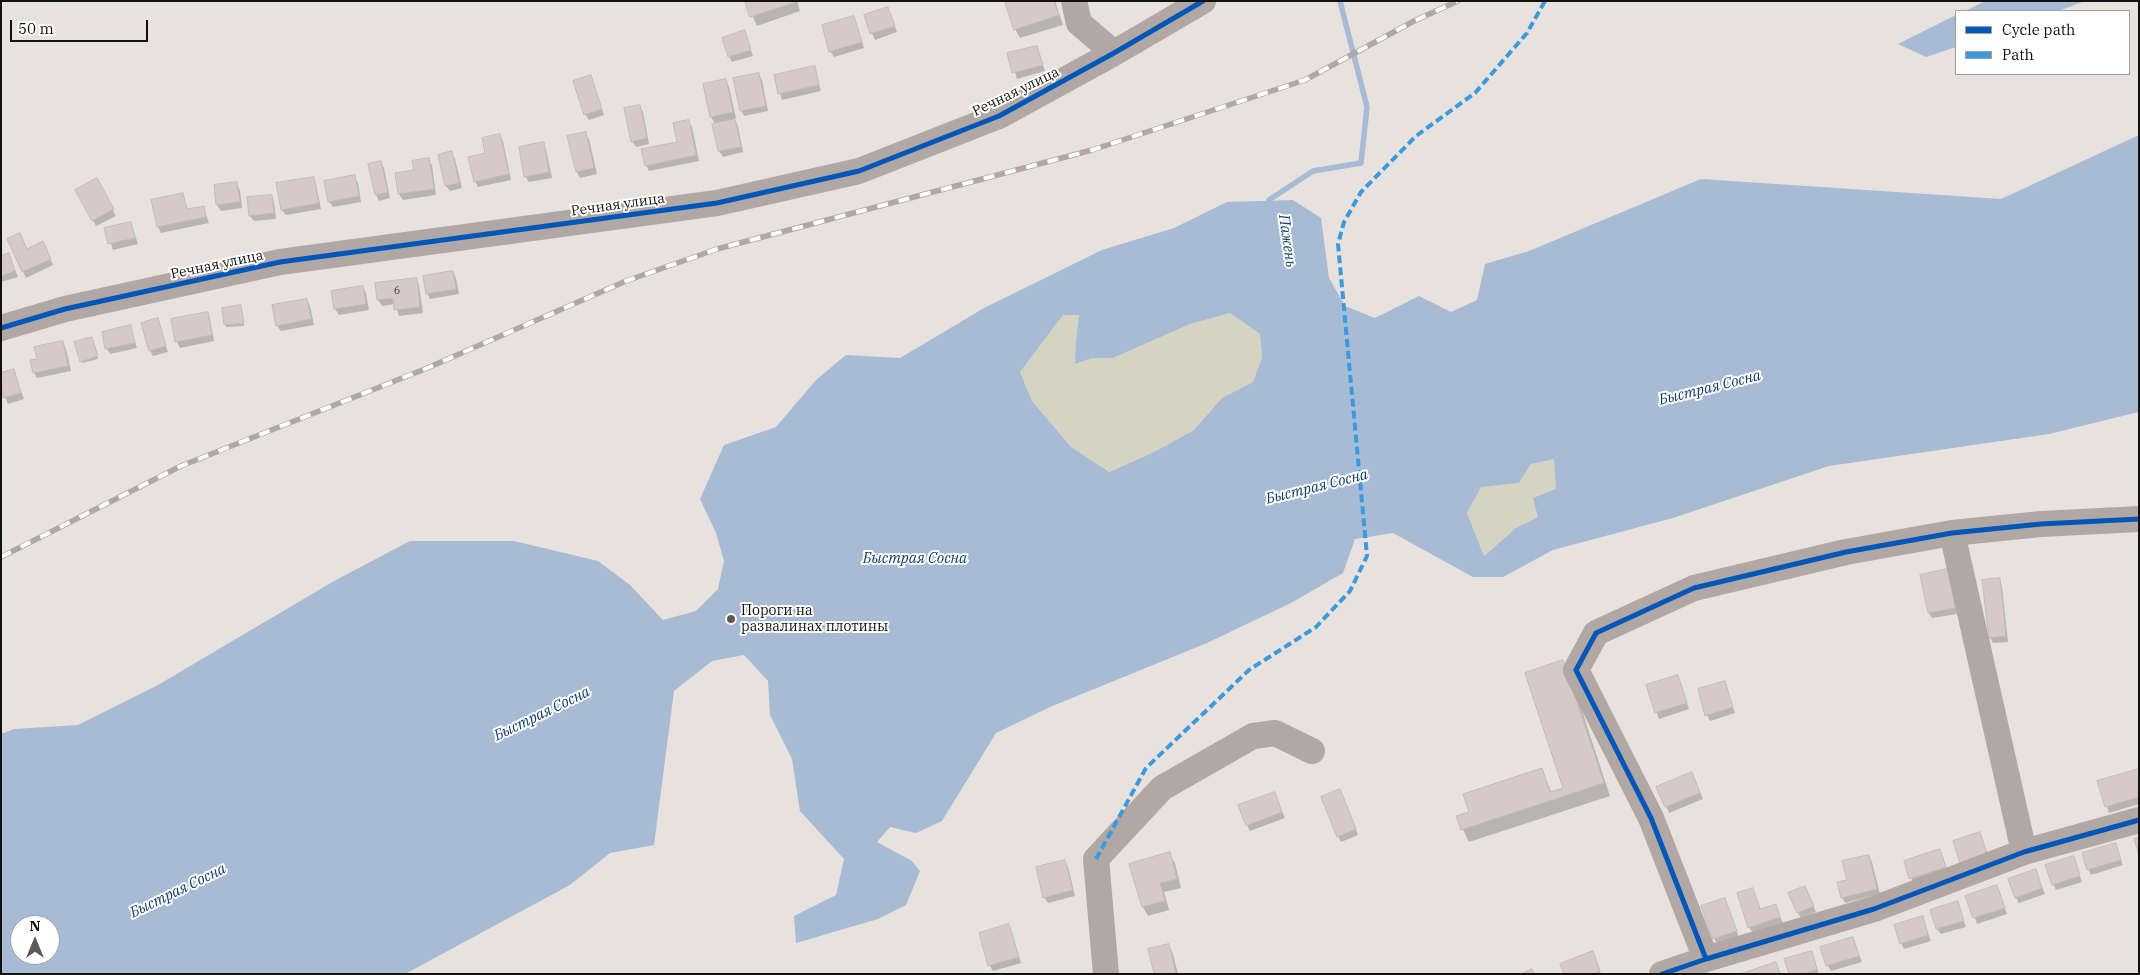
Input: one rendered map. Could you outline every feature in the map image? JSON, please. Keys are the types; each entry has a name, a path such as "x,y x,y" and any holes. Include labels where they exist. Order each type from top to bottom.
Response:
{"street":[{"path":"1074,1 1080,23 1114,54"},
{"name":"Речная улица","path":"1,328 65,310 280,262 717,203 859,171 999,116 1114,54 1204,1"},
{"path":"1706,959 1651,818 1576,670 1596,633 1694,588 1846,552 1952,533 2041,524 2139,519"},
{"path":"1952,533 2024,852"},
{"path":"1106,974 1096,859 1162,788 1253,736 1275,733 1312,751"},
{"path":"1662,974 1874,909 2024,852 2139,820"}],"green space":[{"path":"1230,313 1260,334 1262,358 1253,382 1222,398 1194,430 1156,451 1108,472 1071,447 1032,401 1020,372 1063,315 1079,315 1075,364 1093,358 1113,358 1190,324"},
{"path":"1554,458 1557,490 1538,517 1516,528 1484,556 1467,513 1481,486 1519,483 1531,464"}],"water":[{"path":"1985,1 2085,1 2061,10 1967,10"},
{"path":"1955,16 1955,47 1926,57 1898,44"},
{"name":"Быстрая Сосна","path":"2139,135 2139,412 2049,434 1829,466 1673,518 1553,550 1503,577 1473,577 1393,533 1355,539 1343,573 1291,603 1207,643 1050,707 996,733 942,821 916,833 890,827 877,842 912,861 920,871 906,905 878,919 796,943 794,916 836,895 844,859 800,811 792,759 770,715 768,681 744,655 712,661 674,691 654,845 610,853 570,885 405,974 1,974 1,734 14,729 78,725 158,685 334,581 410,541 514,541 598,561 630,585 663,620 696,611 718,589 724,561 716,533 700,499 724,445 776,427 816,380 846,355 900,358 984,308 1102,250 1174,228 1227,202 1293,200 1321,218 1329,278 1345,306 1375,318 1419,296 1451,312 1477,300 1485,264 1529,251 1701,179 2001,199","holes":["1230,313 1260,334 1262,358 1253,382 1222,398 1194,430 1156,451 1109,472 1071,447 1032,401 1020,372 1063,315 1079,315 1075,364 1093,358 1113,358 1190,324","1554,459 1556,489 1533,498 1538,517 1516,528 1484,556 1467,513 1481,487 1519,483 1531,464"]}],"building":[{"path":"745,1 795,1 796,2 750,17"},
{"path":"1005,1 1054,1 1059,15 1014,30"},
{"path":"888,7 895,26 870,34 864,15"},
{"path":"854,16 862,42 829,52 822,25"},
{"path":"745,30 751,50 728,57 722,38"},
{"path":"1037,46 1043,65 1012,73 1007,53"},
{"path":"815,66 819,85 778,94 774,75"},
{"path":"759,73 766,106 740,111 733,78"},
{"path":"591,75 602,109 584,115 573,81"},
{"path":"726,79 733,112 710,117 703,84"},
{"path":"640,105 647,138 631,142 624,108"},
{"path":"735,119 741,147 718,151 712,124"},
{"path":"689,120 696,155 645,166 641,149 677,142 673,123"},
{"path":"586,132 594,168 576,172 567,136"},
{"path":"500,134 509,174 474,182 468,157 485,153 482,138"},
{"path":"544,142 549,172 524,177 519,147"},
{"path":"452,151 459,183 445,186 438,155"},
{"path":"429,158 434,189 398,194 395,173 414,170 412,161"},
{"path":"381,161 388,192 375,195 368,164"},
{"path":"355,175 359,196 328,202 324,181"},
{"path":"314,177 319,203 281,210 276,183"},
{"path":"97,178 114,209 92,221 75,190"},
{"path":"237,182 240,202 216,205 214,185"},
{"path":"183,193 187,209 204,206 206,217 157,227 151,200"},
{"path":"272,195 274,213 249,216 247,197"},
{"path":"131,222 135,238 108,244 104,228"},
{"path":"20,233 27,249 43,241 51,259 22,272 7,239"},
{"path":"9,253 15,271 1,276 1,256"},
{"path":"453,271 456,289 426,294 423,276"},
{"path":"417,278 420,307 394,310 393,298 377,300 375,283"},
{"path":"363,286 366,304 334,309 331,291"},
{"path":"307,299 311,319 276,326 272,305"},
{"path":"241,305 244,323 224,325 222,308"},
{"path":"208,312 212,335 175,342 171,319"},
{"path":"158,318 166,346 149,351 141,323"},
{"path":"131,325 135,343 105,349 102,332"},
{"path":"92,337 98,356 80,362 74,342"},
{"path":"63,341 68,366 33,373 30,360 37,359 34,347"},
{"path":"14,369 21,393 3,398 1,373"},
{"path":"1948,569 1955,608 1928,613 1920,575"},
{"path":"2000,578 2006,636 1989,638 1982,580"},
{"path":"1563,660 1604,783 1461,830 1456,816 1469,812 1463,794 1542,768 1550,792 1563,788 1525,673"},
{"path":"1678,675 1687,703 1655,713 1646,685"},
{"path":"1725,681 1733,707 1705,716 1698,689"},
{"path":"2139,769 2139,797 2105,807 2097,781"},
{"path":"1692,772 1700,793 1665,807 1656,787"},
{"path":"1340,789 1356,829 1337,837 1321,797"},
{"path":"1275,792 1282,812 1246,826 1238,805"},
{"path":"1980,832 1987,853 1960,863 1953,841"},
{"path":"2139,838 2139,855 2134,839"},
{"path":"2116,843 2121,860 2087,870 2082,853"},
{"path":"1940,849 1946,867 1909,879 1904,861"},
{"path":"1170,852 1177,879 1160,883 1165,901 1142,907 1129,864"},
{"path":"1869,855 1877,889 1841,898 1837,882 1847,880 1842,861"},
{"path":"2074,856 2080,876 2052,885 2045,865"},
{"path":"1065,860 1073,890 1043,898 1036,867"},
{"path":"2036,869 2042,888 2015,898 2008,879"},
{"path":"1997,885 2005,908 1973,918 1965,896"},
{"path":"1805,886 1814,906 1797,913 1788,893"},
{"path":"1753,888 1760,909 1776,904 1780,917 1748,928 1737,893"},
{"path":"1725,898 1737,931 1713,939 1701,906"},
{"path":"1958,901 1964,921 1936,929 1930,910"},
{"path":"1923,916 1928,935 1900,944 1894,925"},
{"path":"1009,924 1019,957 988,966 979,933"},
{"path":"1853,937 1859,956 1826,966 1820,947"},
{"path":"1169,944 1176,974 1154,974 1148,949"},
{"path":"1593,951 1600,971 1593,974 1564,974 1560,964"},
{"path":"1812,951 1817,969 1804,974 1789,974 1784,959"},
{"path":"1776,962 1780,974 1741,974"},
{"path":"1532,969 1534,974 1521,974"}],"waterway":[{"name":"Пажень","path":"1269,206 1269,200 1313,171 1361,163 1367,107 1340,1"}],"railway":[{"path":"1,557 181,466 425,369 626,281 717,249 1092,150 1305,80 1414,21 1458,1"}],"marked path":[{"path":"1096,859 1146,768 1249,670 1316,627 1350,591 1367,556 1338,244 1344,222 1361,192 1416,136 1475,93 1527,33 1545,1"}],"cycle path":[{"path":"1,328 65,309 280,262 717,203 859,171 999,116 1114,53 1203,1"},
{"path":"1706,959 1651,818 1576,670 1596,633 1694,588 1846,552 1952,533 2041,524 2139,519"},
{"path":"1662,974 1874,909 2024,852 2139,820"}],"place":[{"name":"Пороги на развалинах плотины","path":"731,619"}]}
